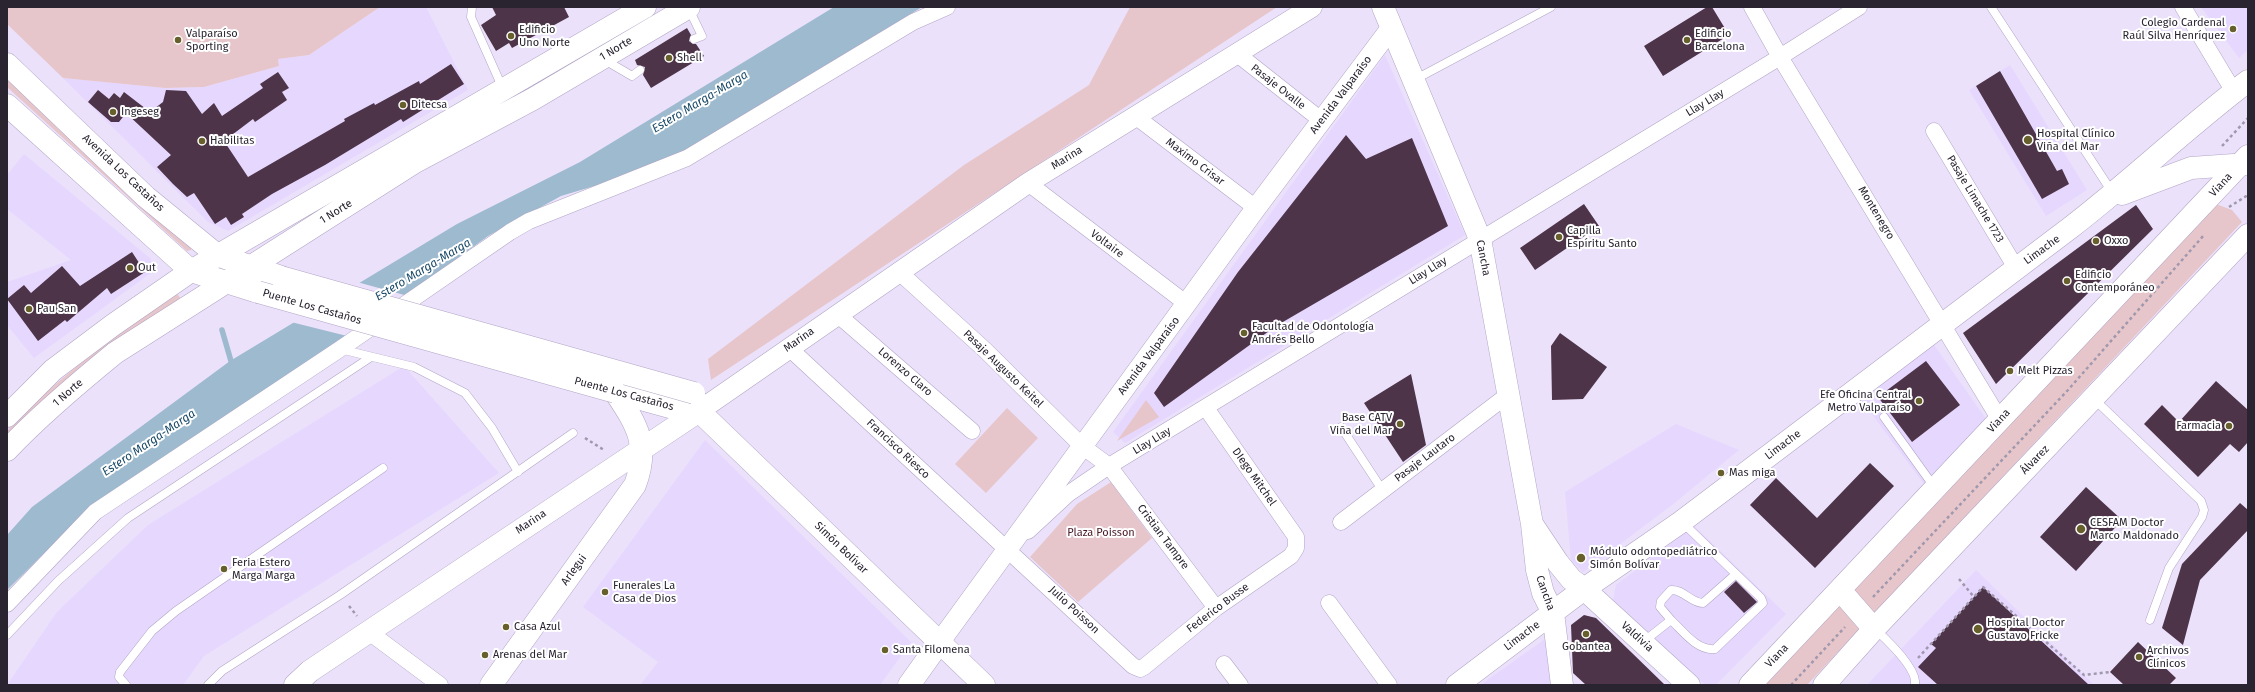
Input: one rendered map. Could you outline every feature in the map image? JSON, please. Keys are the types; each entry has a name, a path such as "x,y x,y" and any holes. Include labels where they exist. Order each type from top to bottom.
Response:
{"main road":[{"name":"1 Norte","path":"7,416 53,370 113,325 191,271 646,7"},
{"name":"1 Norte","path":"7,450 26,430 74,386 115,354 224,283 416,162 532,99 688,7"},
{"name":"Cancha","path":"1383,7 1480,238 1532,524 1537,570 1543,593 1553,613 1562,685"},
{"name":"Avenida Los Castaños","path":"7,64 146,197 217,255 249,267"},
{"name":"Limache","path":"1457,685 1584,589 1681,522 2110,197 2181,134 2241,86"},
{"path":"7,105 191,271 224,283"},
{"path":"2181,134 2179,143 2181,150 2191,168"},
{"name":"Limache","path":"2110,197 2191,168 2245,161"},
{"name":"Viana","path":"1750,685 2245,161"},
{"name":"Álvarez","path":"1824,685 1874,629 2094,399 2248,235"},
{"name":"Puente Los Castaños","path":"249,267 697,402"},
{"name":"Puente Los Castaños","path":"224,283 674,408 697,402"},
{"path":"615,392 640,439"},
{"name":"Marina","path":"295,685 310,671 624,461 640,439 697,402"},
{"name":"Simón Bolívar","path":"697,402 939,643 984,685"},
{"name":"Arlegui","path":"491,685 627,497 640,472 640,439"},
{"name":"Cancha","path":"1532,524 1561,567 1571,579 1584,589"},
{"name":"Valdivia","path":"1584,589 1689,685"},
{"path":"1840,590 1874,629"},
{"name":"Avenida Valparaíso","path":"909,685 939,643"}],"street":[{"path":"7,604 95,512 340,350 510,232 530,221 687,158 913,22 947,7"},
{"name":"Marina","path":"697,402 789,348 1028,183 1312,7"},
{"name":"Montenegro","path":"1752,7 1780,57 1944,323 2000,420"},
{"path":"2183,7 2241,86"},
{"name":"Llay Llay","path":"1008,550 1068,494 1109,466 1206,408 1480,238 1780,57 1851,9"},
{"name":"Avenida Valparaíso","path":"939,643 1256,208 1391,28"},
{"name":"Pasaje Ovalle","path":"1236,53 1321,120"},
{"name":"Maximo Crisar","path":"1135,116 1256,208"},
{"name":"Pasaje Limache 1723","path":"1934,131 2016,268"},
{"name":"Voltaire","path":"1028,183 1187,304"},
{"name":"Pasaje Augusto Keitel","path":"898,272 985,350 1082,446 1109,466"},
{"name":"Lorenzo Claro","path":"837,314 972,431"},
{"name":"Francisco Riesco","path":"789,348 1008,550"},
{"name":"Pasaje Lautaro","path":"1341,522 1508,394"},
{"name":"DIego Mitchel","path":"1206,408 1296,537 1296,548"},
{"name":"Cristian Tampre","path":"1109,466 1216,608"},
{"name":"Federico Busse","path":"1140,668 1144,667 1216,608 1291,556 1296,548"},
{"name":"Julio Poisson","path":"1008,550 1133,666 1140,668"},
{"path":"1329,603 1389,685"},
{"path":"369,632 440,685"},
{"path":"1224,664 1240,685"}],"lane":[{"path":"472,7 471,17 503,90"},
{"path":"688,7 702,36 694,39"},
{"path":"1414,80 1551,7"},
{"path":"1990,7 2110,197"},
{"path":"600,58 632,76 640,70"},
{"path":"340,350 414,367 465,393 492,428 518,472"},
{"path":"7,635 58,581 128,518 371,357"},
{"path":"2094,399 2201,501 2204,510 2202,517 2169,568 2150,620"},
{"path":"1884,417 1936,488"},
{"path":"1340,427 1383,490"},
{"path":"208,685 222,670 340,595 572,433"},
{"path":"126,685 119,677 120,672 152,631 176,611 383,468"},
{"path":"1681,522 1736,574 1761,598 1763,603 1716,649 1709,650 1701,647 1660,608 1661,601 1671,590 1676,590 1698,603 1703,603 1736,574"},
{"path":"1643,642 1671,620"},
{"path":"1874,629 1892,646 1909,667 1916,678 1915,685"}],"path":[{"path":"2227,208 2248,195"},
{"path":"1791,685 2068,390 2207,232"},
{"path":"572,433 585,438 624,461"},
{"path":"1959,579 1974,598"},
{"path":"1909,667 1983,587 2084,675 2110,672"},
{"path":"340,595 369,632"}],"shaded area":[{"path":"380,7 426,7 468,90 228,231 208,222 63,78 165,88 204,87 279,66 278,59 309,55"},
{"name":"Colegio Cardenal Raúl Silva Henríquez","path":"2201,7 2248,7 2248,50 2239,58"},
{"name":"Facultad de Odontología Andrés Bello","path":"1385,55 1465,235 1125,443 1113,432"},
{"name":"Hospital Clínico Viña del Mar","path":"2010,65 2087,190 2046,216 1969,90"},
{"path":"24,154 151,259 151,273 34,358 7,325 7,282 71,260 7,209 7,175"},
{"path":"1932,342 1986,419 1924,484 1859,397"},
{"name":"Feria Estero Marga Marga","path":"404,366 499,473 204,656 183,685 7,685 57,612 148,525"},
{"path":"1676,424 1739,450 1672,505 1583,572 1571,560 1565,492"},
{"path":"705,440 911,642 880,685 640,685 658,662 583,607"},
{"path":"1694,526 1786,614 1716,685 1705,685 1613,600 1616,585"},
{"name":"Hospital Doctor Gustavo Fricke","path":"1976,570 2094,685 1867,685"},
{"path":"1548,637 1551,685 1481,685 1490,678"}],"green space":[{"name":"Valparaíso Sporting","path":"7,7 380,7 309,55 278,59 279,66 204,87 165,88 63,78 7,24"},
{"path":"1130,7 1277,7 711,380 708,359 964,165 1089,85"},
{"path":"7,76 192,246 191,250 187,251 7,87"},
{"path":"2216,204 2232,210 2242,222 1807,685 1761,685"},
{"path":"176,292 181,299 7,443 7,431 46,393 88,357"},
{"path":"1146,400 1159,417 1117,441"},
{"path":"1007,408 1038,438 986,493 955,464"},
{"name":"Plaza Poisson","path":"1111,482 1152,538 1078,602 1030,557 1077,504"}],"water":[{"name":"Estero Marga-Marga","path":"834,7 922,7 671,163 561,196 488,236 327,353 91,507 7,590 7,535 32,507 230,361 457,224 580,162"}],"pier":[{"path":"357,282 408,296 351,337 291,322"}],"building":[{"name":"Edificio Uno Norte","path":"492,7 564,7 569,17 512,48 509,43 496,51 481,25 496,15"},
{"name":"Edificio Barcelona","path":"1707,7 1712,7 1729,35 1663,76 1644,46"},
{"name":"Shell","path":"687,28 691,35 689,41 696,44 704,56 651,88 643,75 645,67 637,65 635,60"},
{"path":"451,64 464,84 403,122 401,119 325,165 272,194 242,214 244,217 231,225 226,217 215,224 194,193 187,197 157,167 171,155 126,113 119,122 111,122 88,102 98,90 109,99 114,93 120,98 124,92 150,112 163,102 166,90 186,91 202,114 214,103 222,116 263,88 260,84 278,72 289,88 282,92 287,100 255,122 253,119 224,141 248,177 345,121 344,119 374,103 375,105 419,81 420,84"},
{"path":"2000,71 2057,171 2062,169 2069,184 2042,199 1976,86"},
{"name":"Facultad de Odontología Andrés Bello","path":"1346,135 1366,159 1412,138 1448,226 1276,326 1164,407 1154,393 1238,272"},
{"name":"Capilla Espíritu Santo","path":"1584,204 1599,226 1535,270 1520,248"},
{"name":"Edificio Contemporáneo","path":"2136,205 2153,229 1996,384 1963,333"},
{"path":"132,252 145,272 111,294 107,288 67,322 65,320 38,341 7,299 24,285 31,293 62,266 80,286"},
{"path":"1560,333 1607,367 1583,399 1552,400 1551,346"},
{"name":"Efe Oficina Central Metro Valparaíso","path":"1926,361 1960,405 1912,442 1878,397"},
{"name":"Base CATV Viña del Mar","path":"1411,374 1426,445 1403,462 1364,403"},
{"path":"2216,381 2248,410 2248,442 2239,452 2230,444 2198,477 2144,424 2162,405 2179,422"},
{"path":"1870,463 1894,486 1815,568 1750,505 1776,478 1817,518"},
{"name":"CESFAM Doctor Marco Maldonado","path":"2086,487 2122,520 2076,571 2040,537"},
{"path":"2240,503 2248,510 2248,530 2200,580 2183,645 2162,628 2182,564"},
{"path":"1736,581 1757,602 1744,613 1724,592"},
{"name":"Hospital Doctor Gustavo Fricke","path":"1983,587 2089,685 1938,685 1918,667 1936,648 1931,644"},
{"path":"1584,615 1596,618 1665,685 1586,685 1573,673 1571,625"},
{"name":"Archivos Clínicos","path":"2138,642 2176,678 2169,685 2124,685 2110,672"}],"waterway":[{"path":"222,330 233,368"}],"place":[{"name":"Colegio Cardenal Raúl Silva Henríquez","path":"2233,29"},
{"name":"Edificio Uno Norte","path":"511,36"},
{"name":"Valparaíso Sporting","path":"178,40"},
{"name":"Edificio Barcelona","path":"1687,40"},
{"name":"Shell","path":"669,58"},
{"name":"Ditecsa","path":"403,105"},
{"name":"Ingeseg","path":"113,112"},
{"name":"Hospital Clínico Viña del Mar","path":"2028,140"},
{"name":"Habilitas","path":"202,141"},
{"name":"Capilla Espíritu Santo","path":"1559,237"},
{"name":"Oxxo","path":"2096,241"},
{"name":"Out","path":"130,268"},
{"name":"Edificio Contemporáneo","path":"2067,281"},
{"name":"Pau San","path":"29,309"},
{"name":"Facultad de Odontología Andrés Bello","path":"1244,333"},
{"name":"Melt Pizzas","path":"2010,371"},
{"name":"Efe Oficina Central Metro Valparaíso","path":"1919,401"},
{"name":"Base CATV Viña del Mar","path":"1400,424"},
{"name":"Farmacia","path":"2229,426"},
{"name":"Mas miga","path":"1721,473"},
{"name":"CESFAM Doctor Marco Maldonado","path":"2081,529"},
{"name":"Módulo odontopediátrico Simón Bolívar","path":"1581,558"},
{"name":"Feria Estero Marga Marga","path":"224,569"},
{"name":"Funerales La Casa de Dios","path":"605,592"},
{"name":"Casa Azul","path":"506,627"},
{"name":"Hospital Doctor Gustavo Fricke","path":"1978,629"},
{"name":"Gobantea","path":"1586,634"},
{"name":"Santa Filomena","path":"885,650"},
{"name":"Arenas del Mar","path":"485,655"},
{"name":"Archivos Clínicos","path":"2139,657"}]}
